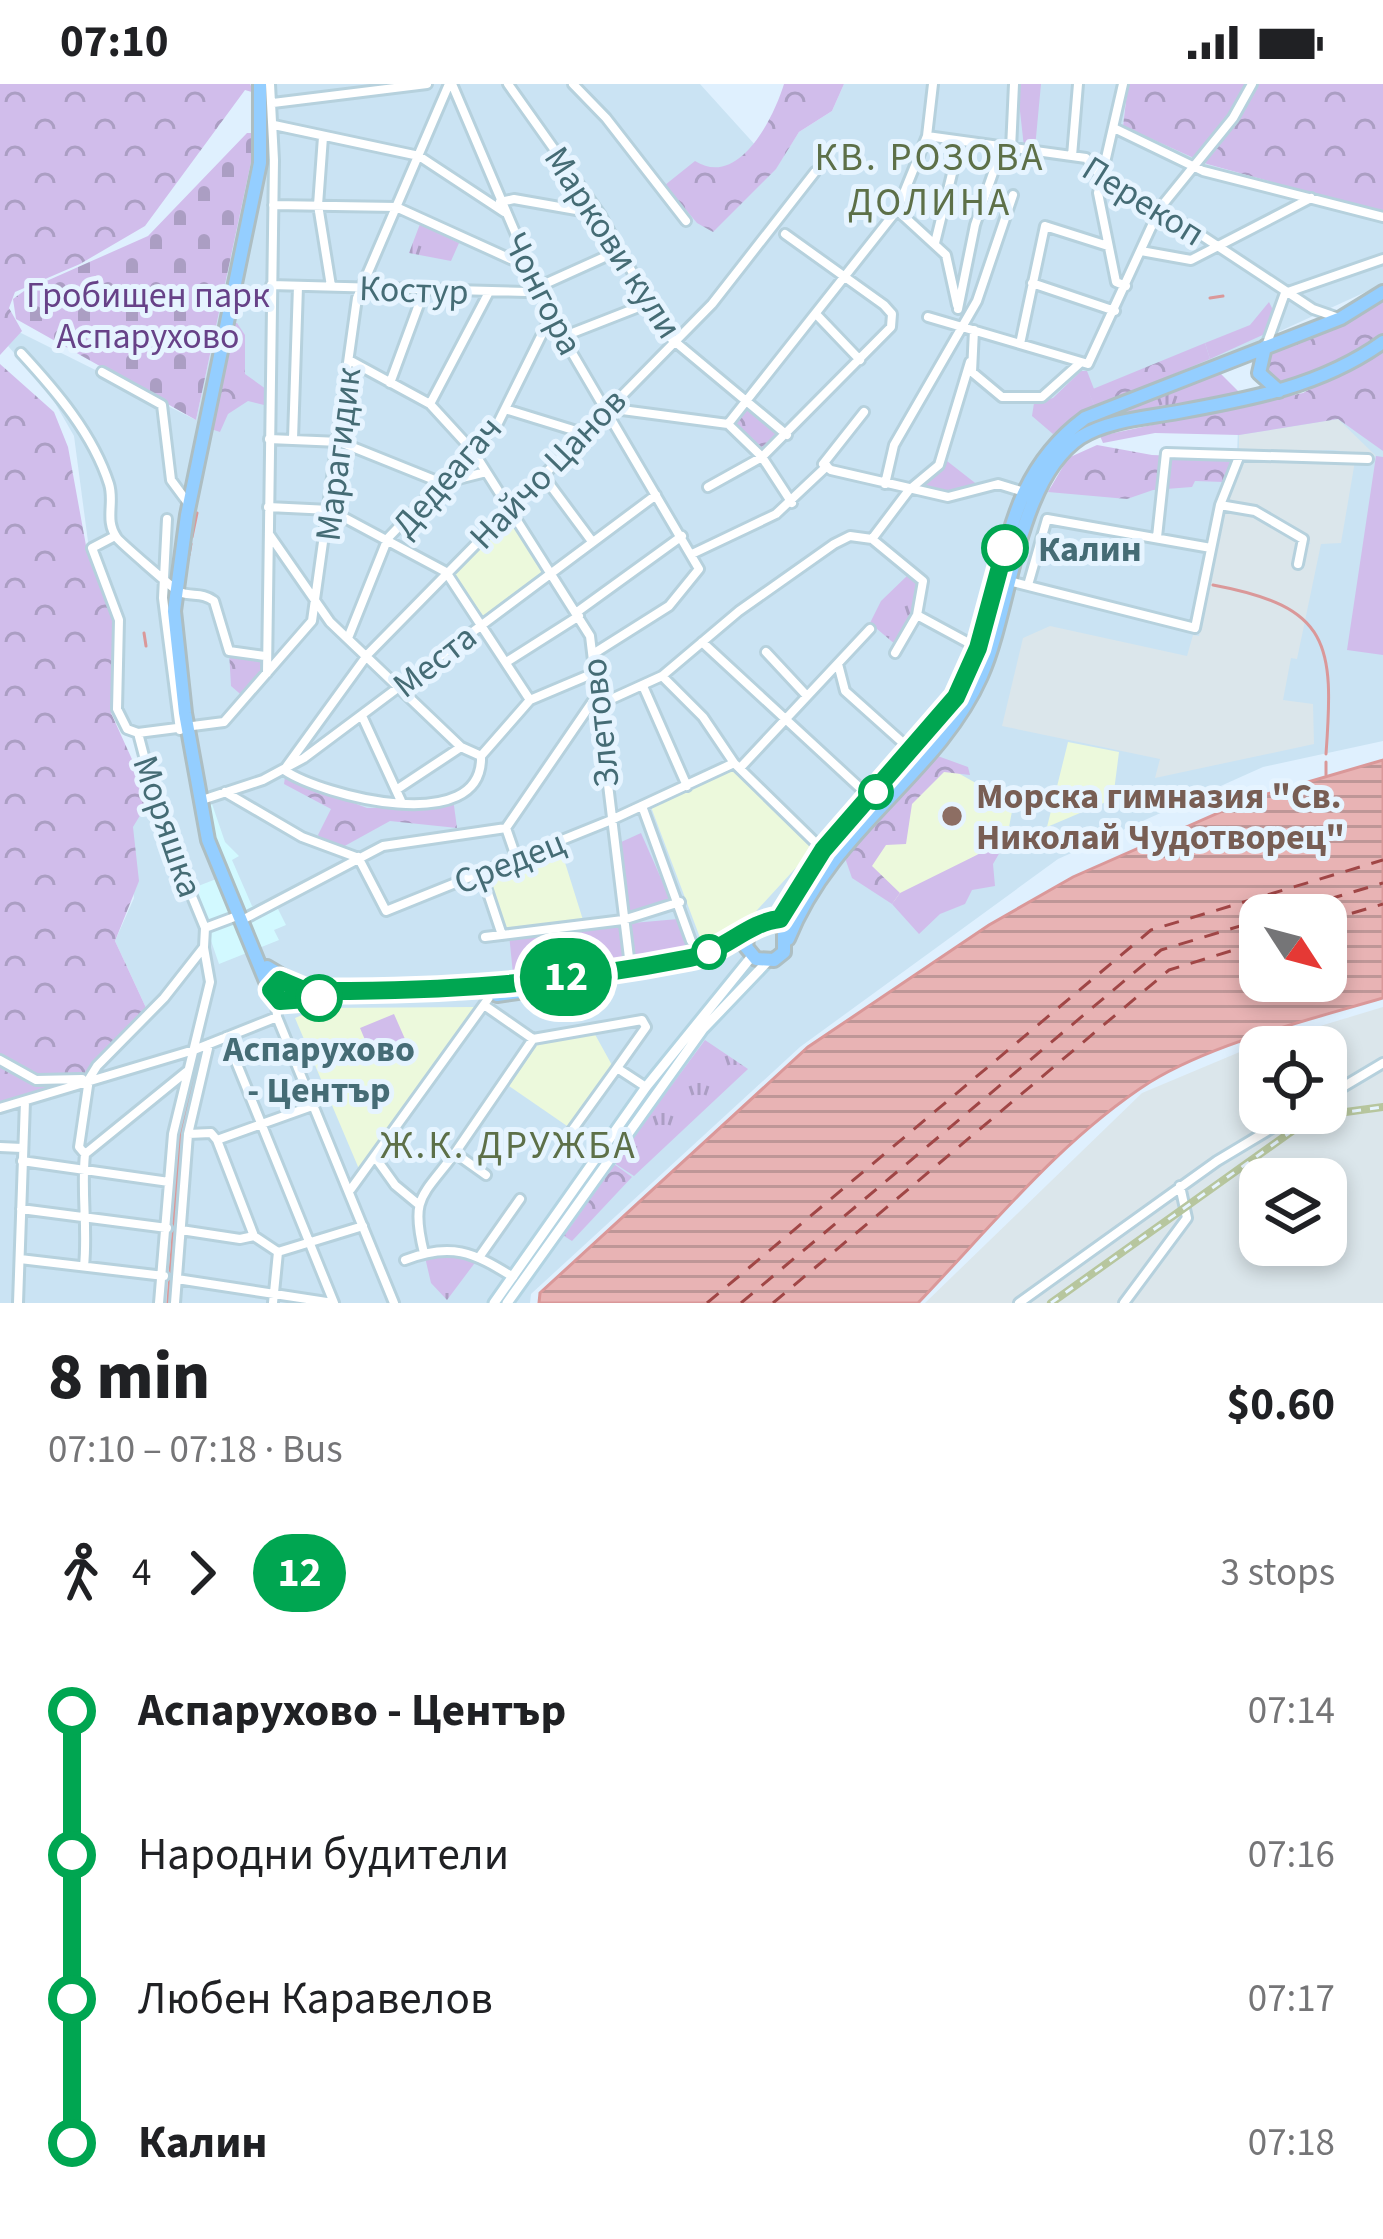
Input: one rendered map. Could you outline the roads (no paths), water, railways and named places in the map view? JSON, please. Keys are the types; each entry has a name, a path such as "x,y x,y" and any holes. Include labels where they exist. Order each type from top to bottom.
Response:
{"main road":[{"path":"260,84 262,142 250,223 176,591 183,729 200,801 246,937 282,991 490,996 698,963 736,945 768,962"},
{"path":"776,921 823,850 956,697 978,648 1021,491 1065,433 1125,402 1341,318 1383,292"},
{"path":"507,1303 703,1029 768,962 782,955 836,853 968,701 1012,582 1029,509 1046,475 1084,436 1131,421 1279,391 1334,371 1383,343"},
{"path":"1266,346 1259,373 1279,391"},
{"path":"1125,402 1136,408 1131,421"},
{"path":"490,996 697,957 760,920 776,921"},
{"path":"776,921 788,939"},
{"path":"494,1303 646,1087 749,951 748,931"}],"street":[{"path":"267,675 274,125 270,84"},
{"path":"273,104 427,84"},
{"name":"Марагидик","path":"138,733 224,722 308,628 318,600 361,286 450,84"},
{"name":"Чонгора","path":"450,84 551,317 692,554"},
{"name":"Маркови кули","path":"508,84 600,214 673,342 787,434"},
{"path":"572,84 606,118 686,221"},
{"path":"728,424 897,210 927,136 933,84"},
{"path":"958,309 975,225 1007,148 1014,84"},
{"path":"1072,156 1078,84"},
{"path":"1123,84 1105,182 1098,194 1116,282 1126,286"},
{"path":"970,362 988,388 1021,400 1042,397 1084,364 1115,311 1160,208 1252,84"},
{"path":"274,125 419,156 504,213"},
{"path":"1116,129 1194,165 1383,217"},
{"path":"323,136 317,206 331,286"},
{"name":"Перекоп","path":"927,136 1092,162 1105,182 1160,208 1285,292 1341,318"},
{"path":"935,243 960,141"},
{"name":"Найчо Цанов","path":"284,770 368,654 712,304 815,172"},
{"path":"885,484 894,445 987,276 1012,196"},
{"path":"1141,251 1183,261 1312,198"},
{"path":"500,202 514,199 600,214"},
{"path":"273,205 396,207 527,267"},
{"path":"897,210 946,255 961,324"},
{"path":"1020,344 1045,226 1110,247"},
{"path":"708,488 762,457 889,332 890,310 785,234"},
{"name":"Костур","path":"271,284 489,292 537,289 620,250"},
{"path":"1266,346 1285,292 1383,259"},
{"path":"1032,284 1115,311"},
{"path":"293,439 298,286"},
{"path":"390,383 425,288"},
{"path":"430,404 489,292"},
{"path":"562,337 649,303"},
{"path":"816,314 860,360"},
{"name":"Дедеагач","path":"348,638 388,538 473,451 505,409 551,317"},
{"path":"928,317 1084,364"},
{"path":"872,539 909,490 944,455 947,423 970,362 974,330"},
{"path":"21,353 67,405 104,473 116,536 176,591 209,596 219,605 229,651 265,656"},
{"name":"Злетово","path":"349,360 430,404 473,451 578,614 593,654 609,821 630,968"},
{"path":"102,372 162,405 171,480 190,504"},
{"path":"606,408 728,424 762,457 792,503"},
{"path":"505,409 583,433"},
{"path":"593,654 686,591 699,575 692,554 792,503 864,412"},
{"path":"269,439 340,442 442,483 486,472"},
{"path":"1157,537 1165,454 1368,459"},
{"path":"1012,582 1195,628 1220,505 1239,457"},
{"path":"825,465 909,490 956,497 998,484 1021,491"},
{"path":"542,473 591,540"},
{"name":"Места","path":"200,801 284,770 656,495"},
{"path":"1220,505 1255,511 1303,539 1298,564"},
{"path":"268,507 330,510 446,572 530,700"},
{"path":"167,519 164,578 183,729"},
{"path":"1028,585 1047,520 1211,548"},
{"path":"267,532 330,622 461,747 481,756"},
{"name":"Моряшка","path":"116,536 92,548 119,620 117,709 127,729 138,733 154,802 205,928 211,974 173,1133 160,1303"},
{"path":"508,661 682,536"},
{"path":"205,928 238,919 358,857 394,844 506,828 596,701 662,676 850,536 872,539 923,581 917,615 895,653"},
{"path":"917,615 978,648"},
{"path":"737,766 870,629"},
{"path":"702,642 871,798"},
{"path":"766,652 808,696"},
{"path":"838,663 845,691 912,751"},
{"path":"284,770 331,794 431,805 458,794 477,777 481,756 530,700 594,673"},
{"path":"662,676 703,717 737,766 823,850"},
{"path":"643,686 687,786"},
{"path":"362,716 401,801"},
{"path":"396,790 461,747"},
{"name":"Средец","path":"358,857 386,911 737,766"},
{"path":"224,791 341,854 358,857"},
{"path":"642,806 691,941"},
{"path":"506,828 516,857"},
{"path":"481,872 502,935"},
{"path":"485,937 623,920 680,902"},
{"path":"85,1154 79,1147 89,1079 204,947"},
{"path":"282,991 277,1016 394,1303"},
{"path":"282,991 284,1028"},
{"path":"350,1190 490,996 533,1039"},
{"path":"0,1108 194,1050 277,1016"},
{"path":"424,1253 415,1214 418,1204 533,1039 644,1020 645,1029 568,1136"},
{"path":"177,1279 273,1298 333,1303 226,1037"},
{"path":"175,1303 188,1135 209,1044"},
{"path":"0,1060 36,1080 89,1079"},
{"path":"1347,1084 1383,1063"},
{"path":"617,1068 646,1087"},
{"path":"84,1266 89,1218 85,1154 187,1071"},
{"path":"18,1303 25,1101"},
{"path":"217,1140 315,1105"},
{"path":"188,1135 212,1133 254,1236 278,1252"},
{"path":"1019,1303 1180,1186 1264,1134"},
{"path":"0,1147 23,1148"},
{"path":"454,1153 487,1175"},
{"path":"374,1157 418,1204"},
{"path":"22,1161 170,1183"},
{"path":"1124,1303 1187,1218 1180,1186"},
{"path":"480,1256 520,1199"},
{"path":"21,1209 167,1228"},
{"path":"278,1252 363,1226"},
{"path":"181,1229 240,1239 254,1236"},
{"path":"405,1260 454,1247 480,1256 513,1277"},
{"path":"273,1298 278,1252"},
{"path":"20,1259 164,1276"}],"waterway":[{"path":"1210,298 1223,296"},
{"path":"192,537 197,513"},
{"path":"189,555 191,544"},
{"path":"1213,585 1282,605 1317,636 1328,684 1326,754"},
{"path":"144,633 146,646"},
{"path":"1326,762 1326,775"},
{"path":"156,787 166,814"},
{"path":"168,1303 180,1136 197,1059"}],"railway":[{"path":"1051,1303 1295,1129 1331,1114 1383,1107"}],"place":[{"name":"Калин","path":"1005,548"},
{"name":"Морска гимназия \"Св. Николай Чудотворец\"","path":"952,816"},
{"name":"Аспарухово - Център","path":"319,998"}],"district":[{"name":"КВ. РОЗОВА ДОЛИНА","path":"930,178"},
{"name":"Ж.К. ДРУЖБА","path":"509,1144"}],"park label":[{"name":"Гробищен парк Аспарухово","path":"148,314"}]}
